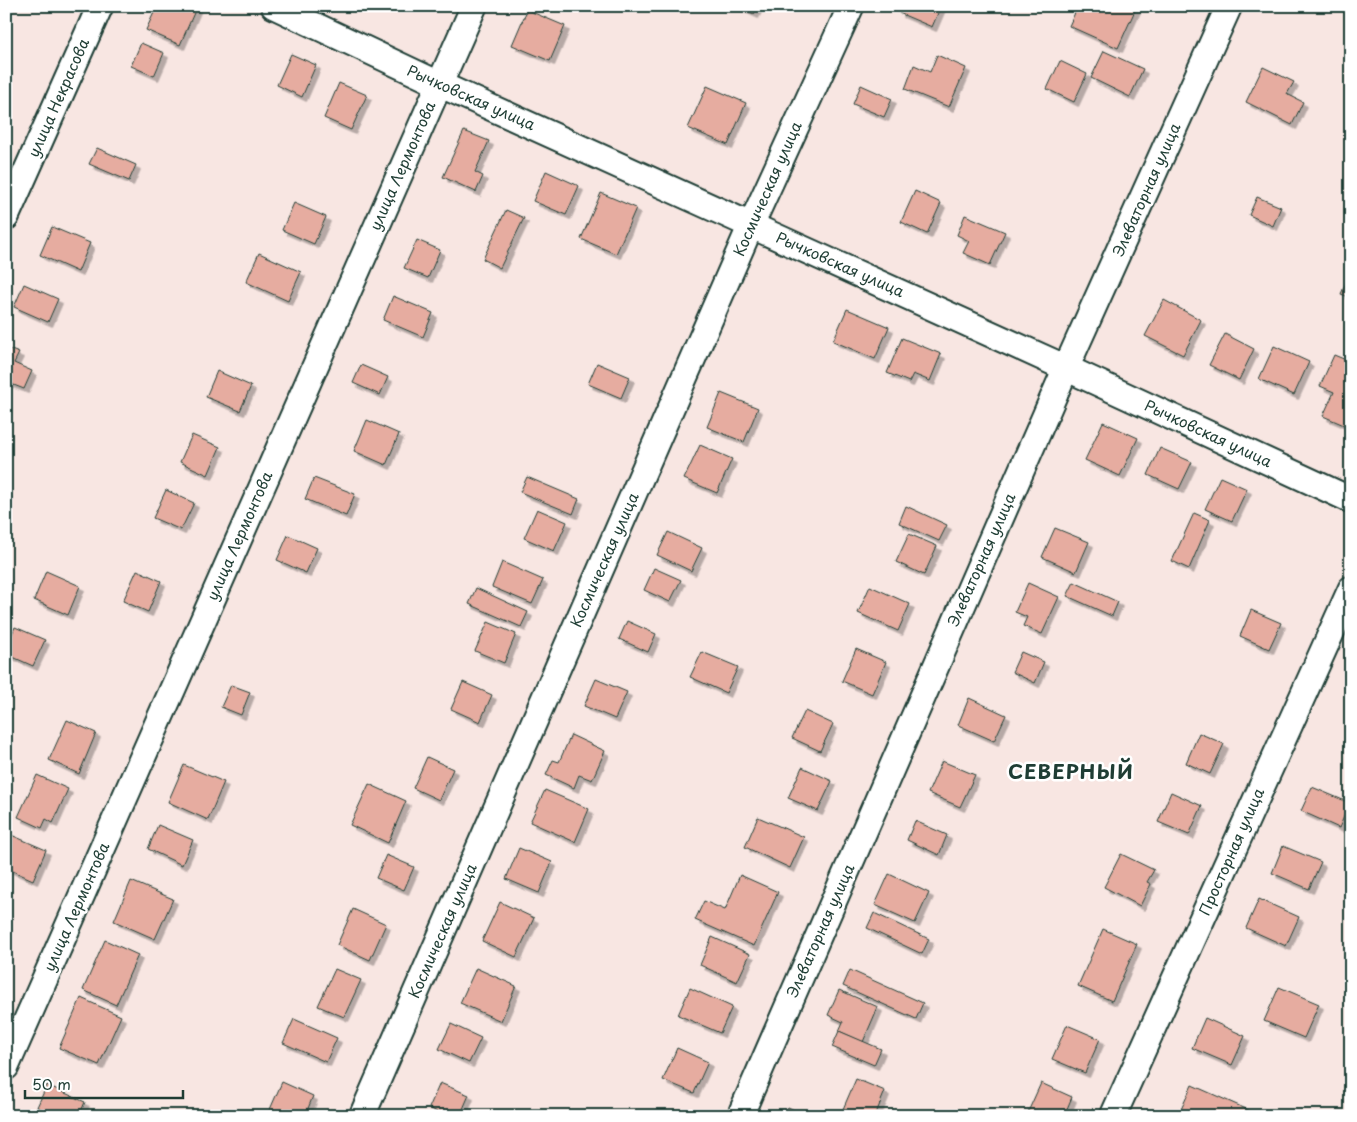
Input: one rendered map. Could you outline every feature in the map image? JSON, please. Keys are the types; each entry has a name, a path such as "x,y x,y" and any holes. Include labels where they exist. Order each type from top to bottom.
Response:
{"street":[{"name":"улица Некрасова","path":"6,217 100,6"},
{"name":"Рычковская улица","path":"274,6 439,84 1066,368 1351,500"},
{"name":"улица Лермонтова","path":"6,1067 474,6"},
{"name":"Космическая улица","path":"362,1116 751,225 851,6"},
{"name":"Элеваторная улица","path":"740,1116 1066,368 1230,6"},
{"name":"Просторная улица","path":"1113,1116 1351,589"}],"building":[{"path":"157,6 197,6 180,45 146,30"},
{"path":"736,6 758,6 754,14"},
{"path":"902,6 941,6 932,27 899,13"},
{"path":"1078,6 1132,6 1136,8 1118,48 1069,26"},
{"path":"527,10 565,26 550,61 512,45"},
{"path":"141,43 164,53 154,76 131,66"},
{"path":"1104,51 1143,69 1130,97 1091,78"},
{"path":"291,54 316,65 302,97 277,85"},
{"path":"937,55 966,68 949,107 905,89 914,65 930,72"},
{"path":"1060,61 1087,74 1074,102 1047,89"},
{"path":"1263,67 1294,82 1287,94 1303,102 1292,125 1246,102"},
{"path":"339,83 367,95 351,130 324,118"},
{"path":"861,85 892,99 884,117 853,104"},
{"path":"707,86 746,103 728,145 688,128"},
{"path":"464,131 489,141 475,172 483,176 476,192 443,177"},
{"path":"97,148 136,165 129,181 89,164"},
{"path":"546,171 579,186 566,215 533,201"},
{"path":"915,191 941,203 927,234 901,222"},
{"path":"601,193 636,208 616,254 581,239"},
{"path":"1257,197 1281,207 1273,226 1249,215"},
{"path":"294,203 326,217 314,244 282,230"},
{"path":"506,210 524,218 500,268 483,259"},
{"path":"965,215 1005,232 990,265 963,253 969,241 957,235"},
{"path":"52,227 90,243 78,272 40,255"},
{"path":"417,240 440,250 428,278 404,268"},
{"path":"259,253 301,272 288,301 246,282"},
{"path":"1351,271 1351,298 1341,294"},
{"path":"24,284 58,299 48,322 14,307"},
{"path":"393,296 433,313 423,337 383,320"},
{"path":"1164,300 1201,320 1183,355 1145,336"},
{"path":"847,309 889,327 875,359 833,341"},
{"path":"1225,334 1254,349 1239,380 1209,365"},
{"path":"902,338 941,354 930,381 913,374 909,382 887,373"},
{"path":"1274,346 1309,362 1294,395 1259,379"},
{"path":"6,348 19,353 14,363 32,371 24,389 6,382"},
{"path":"1334,355 1351,362 1351,428 1323,416 1334,392 1320,386"},
{"path":"597,363 630,377 621,398 588,384"},
{"path":"361,365 388,377 380,395 353,383"},
{"path":"217,371 251,386 240,411 206,397"},
{"path":"721,393 758,408 744,442 707,427"},
{"path":"367,420 399,434 386,465 354,451"},
{"path":"1103,422 1138,438 1120,476 1085,460"},
{"path":"192,435 220,447 208,475 180,462"},
{"path":"700,445 732,459 717,493 684,479"},
{"path":"1160,448 1192,462 1179,489 1148,475"},
{"path":"527,477 579,499 573,514 520,492"},
{"path":"1220,477 1247,489 1232,521 1205,509"},
{"path":"314,478 355,494 346,516 305,499"},
{"path":"166,490 194,503 181,530 153,518"},
{"path":"906,506 947,525 939,541 899,523"},
{"path":"537,509 567,522 554,551 524,538"},
{"path":"1194,513 1210,520 1189,569 1172,561"},
{"path":"1055,528 1089,542 1076,572 1042,557"},
{"path":"668,532 702,548 691,571 657,555"},
{"path":"909,534 937,546 924,575 896,562"},
{"path":"288,535 317,548 306,573 277,560"},
{"path":"502,562 543,580 532,604 492,587"},
{"path":"654,568 681,580 670,602 644,590"},
{"path":"137,570 161,581 148,612 123,601"},
{"path":"46,571 80,586 68,615 34,600"},
{"path":"1074,582 1118,602 1112,616 1067,596"},
{"path":"1028,583 1059,597 1042,634 1023,626 1027,617 1015,612"},
{"path":"870,586 910,604 898,631 858,613"},
{"path":"476,588 528,612 521,627 469,604"},
{"path":"1251,610 1281,623 1269,649 1240,636"},
{"path":"627,621 656,634 648,652 619,639"},
{"path":"488,622 516,634 504,663 475,651"},
{"path":"15,627 45,640 33,666 6,654 6,648"},
{"path":"856,649 886,662 872,694 842,681"},
{"path":"702,652 738,667 726,693 690,677"},
{"path":"1021,652 1044,662 1035,683 1012,672"},
{"path":"596,679 627,692 615,719 584,706"},
{"path":"463,682 492,695 480,722 451,709"},
{"path":"231,685 250,692 241,715 221,707"},
{"path":"969,698 1006,715 994,741 958,725"},
{"path":"805,711 833,724 820,751 792,738"},
{"path":"67,720 96,733 79,774 49,760"},
{"path":"1199,733 1224,744 1210,774 1186,763"},
{"path":"571,735 605,751 592,780 579,775 574,788 546,775 553,760 559,762"},
{"path":"427,757 453,769 439,800 413,788"},
{"path":"942,761 975,775 960,807 928,793"},
{"path":"184,765 224,782 208,820 168,802"},
{"path":"802,767 832,781 818,811 788,798"},
{"path":"37,775 68,789 53,823 46,819 42,828 18,817"},
{"path":"369,784 406,801 388,843 350,825"},
{"path":"1312,787 1350,803 1339,828 1301,811"},
{"path":"545,790 589,809 575,842 530,822"},
{"path":"1171,792 1202,806 1189,835 1158,822"},
{"path":"758,817 804,837 790,868 745,847"},
{"path":"915,821 947,835 939,855 907,840"},
{"path":"158,825 193,840 182,865 148,849"},
{"path":"9,834 46,850 33,880 6,868 6,840"},
{"path":"1283,846 1321,862 1309,889 1272,873"},
{"path":"519,848 552,862 539,893 506,879"},
{"path":"1121,854 1154,870 1147,882 1151,884 1140,906 1104,887"},
{"path":"386,855 414,867 404,890 376,878"},
{"path":"889,874 929,893 915,923 875,905"},
{"path":"740,875 778,892 754,946 695,920 704,901 725,910"},
{"path":"131,881 173,899 155,939 114,921"},
{"path":"1259,899 1299,917 1286,946 1246,928"},
{"path":"500,902 534,918 516,957 482,941"},
{"path":"353,909 386,924 370,960 337,945"},
{"path":"874,913 929,939 922,954 867,928"},
{"path":"1103,929 1137,944 1112,1001 1078,986"},
{"path":"712,937 750,954 737,982 700,965"},
{"path":"105,940 138,955 116,1005 83,990"},
{"path":"476,968 516,986 501,1021 460,1003"},
{"path":"335,969 361,980 344,1017 318,1006"},
{"path":"850,970 923,1003 916,1019 843,986"},
{"path":"1279,987 1319,1004 1304,1038 1264,1021"},
{"path":"690,988 732,1007 720,1033 678,1015"},
{"path":"839,990 878,1007 863,1042 839,1031 843,1022 828,1015"},
{"path":"81,998 121,1016 99,1065 59,1048"},
{"path":"1205,1018 1245,1036 1232,1065 1192,1048"},
{"path":"294,1019 337,1038 326,1062 283,1043"},
{"path":"451,1024 481,1038 469,1063 439,1049"},
{"path":"1067,1025 1100,1039 1085,1073 1052,1059"},
{"path":"839,1031 881,1049 874,1065 832,1047"},
{"path":"677,1048 708,1062 694,1093 663,1080"},
{"path":"856,1079 885,1091 875,1116 840,1116"},
{"path":"282,1082 313,1096 305,1116 273,1116 268,1114"},
{"path":"440,1083 469,1095 460,1116 446,1116 429,1108"},
{"path":"1041,1083 1072,1097 1064,1116 1032,1116 1027,1114"},
{"path":"47,1085 85,1102 79,1116 57,1116 37,1107"},
{"path":"1192,1085 1262,1116 1185,1116 1179,1114"},
{"path":"788,1107 807,1116 783,1116"}],"district":[{"name":"СЕВЕРНЫЙ","path":"1071,772"}]}
